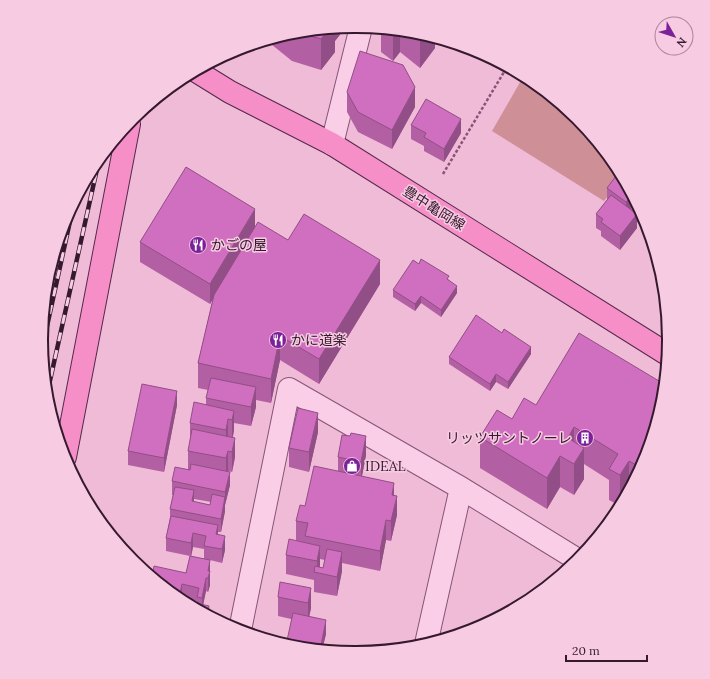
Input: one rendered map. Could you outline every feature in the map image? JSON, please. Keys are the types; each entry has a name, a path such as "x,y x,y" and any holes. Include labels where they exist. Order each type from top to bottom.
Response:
{"main road":[{"name":"豊中亀岡線","path":"201,74 230,92 332,144 661,351"},
{"path":"67,443 127,135"}],"street":[{"path":"332,144 359,33"},
{"path":"241,624 289,390 461,488 572,556"},
{"path":"427,637 461,488"}],"path":[{"path":"443,174 504,72"}],"shaded area":[{"path":"520,82 542,96 572,123 598,153 618,183 604,201 492,131"}],"building":[{"path":"324,35 321,39 312,36"},
{"path":"360,51 403,65 415,87 392,130 358,112 347,92"},
{"path":"426,99 461,119 444,149 424,137 426,133 411,125"},
{"name":"かごの屋","path":"186,167 255,209 210,284 140,242"},
{"path":"615,177 628,200 626,202 607,188"},
{"path":"611,195 633,211 635,216 620,236 601,222 603,219 596,214"},
{"name":"かに道楽","path":"304,214 380,260 319,359 280,336 271,379 198,363 214,295 258,222 288,240"},
{"path":"421,259 449,276 447,279 457,286 441,310 421,296 415,304 393,290 413,260 419,264"},
{"path":"476,315 502,333 504,329 531,347 508,382 496,374 490,384 449,357"},
{"name":"リッツサントノーレ","path":"579,333 659,381 651,419 638,457 635,464 629,461 620,475 609,469 618,454 574,427 568,438 584,448 574,464 560,456 547,478 480,437 497,410 512,419 524,398 536,405"},
{"path":"211,378 256,387 251,407 206,398"},
{"path":"142,384 177,391 164,458 128,451"},
{"path":"194,402 234,411 232,420 228,419 226,430 190,423"},
{"path":"298,408 318,413 309,452 289,448"},
{"path":"192,429 235,438 232,452 228,451 226,458 188,451"},
{"path":"351,433 366,436 361,462 338,457 342,435 350,436"},
{"path":"191,464 230,472 225,492 172,481 175,467 190,470"},
{"path":"314,466 394,483 392,495 397,496 391,521 386,520 380,551 305,536 308,523 296,521 300,505 305,506"},
{"path":"175,487 194,490 192,501 210,505 212,494 225,497 221,519 170,509"},
{"path":"171,516 218,525 216,534 225,536 222,549 204,546 206,536 193,533 191,543 166,538"},
{"path":"289,539 320,546 317,561 286,555"},
{"path":"327,549 342,552 337,577 314,572 315,566 323,568"},
{"path":"190,556 210,560 208,571 210,571 208,578 206,578 202,598 197,597 199,588 182,584 181,591 153,570 154,566 186,573"},
{"path":"280,582 311,588 308,603 278,597"},
{"path":"200,604 209,606 209,608"},
{"path":"293,613 326,620 321,644 287,638"}],"railway":[{"path":"51,377 95,177"},
{"path":"49,315 67,237"}],"place":[{"name":"かごの屋","path":"198,245"},
{"name":"かに道楽","path":"278,340"},
{"name":"リッツサントノーレ","path":"585,438"},
{"name":"IDEAL","path":"352,466"}]}
